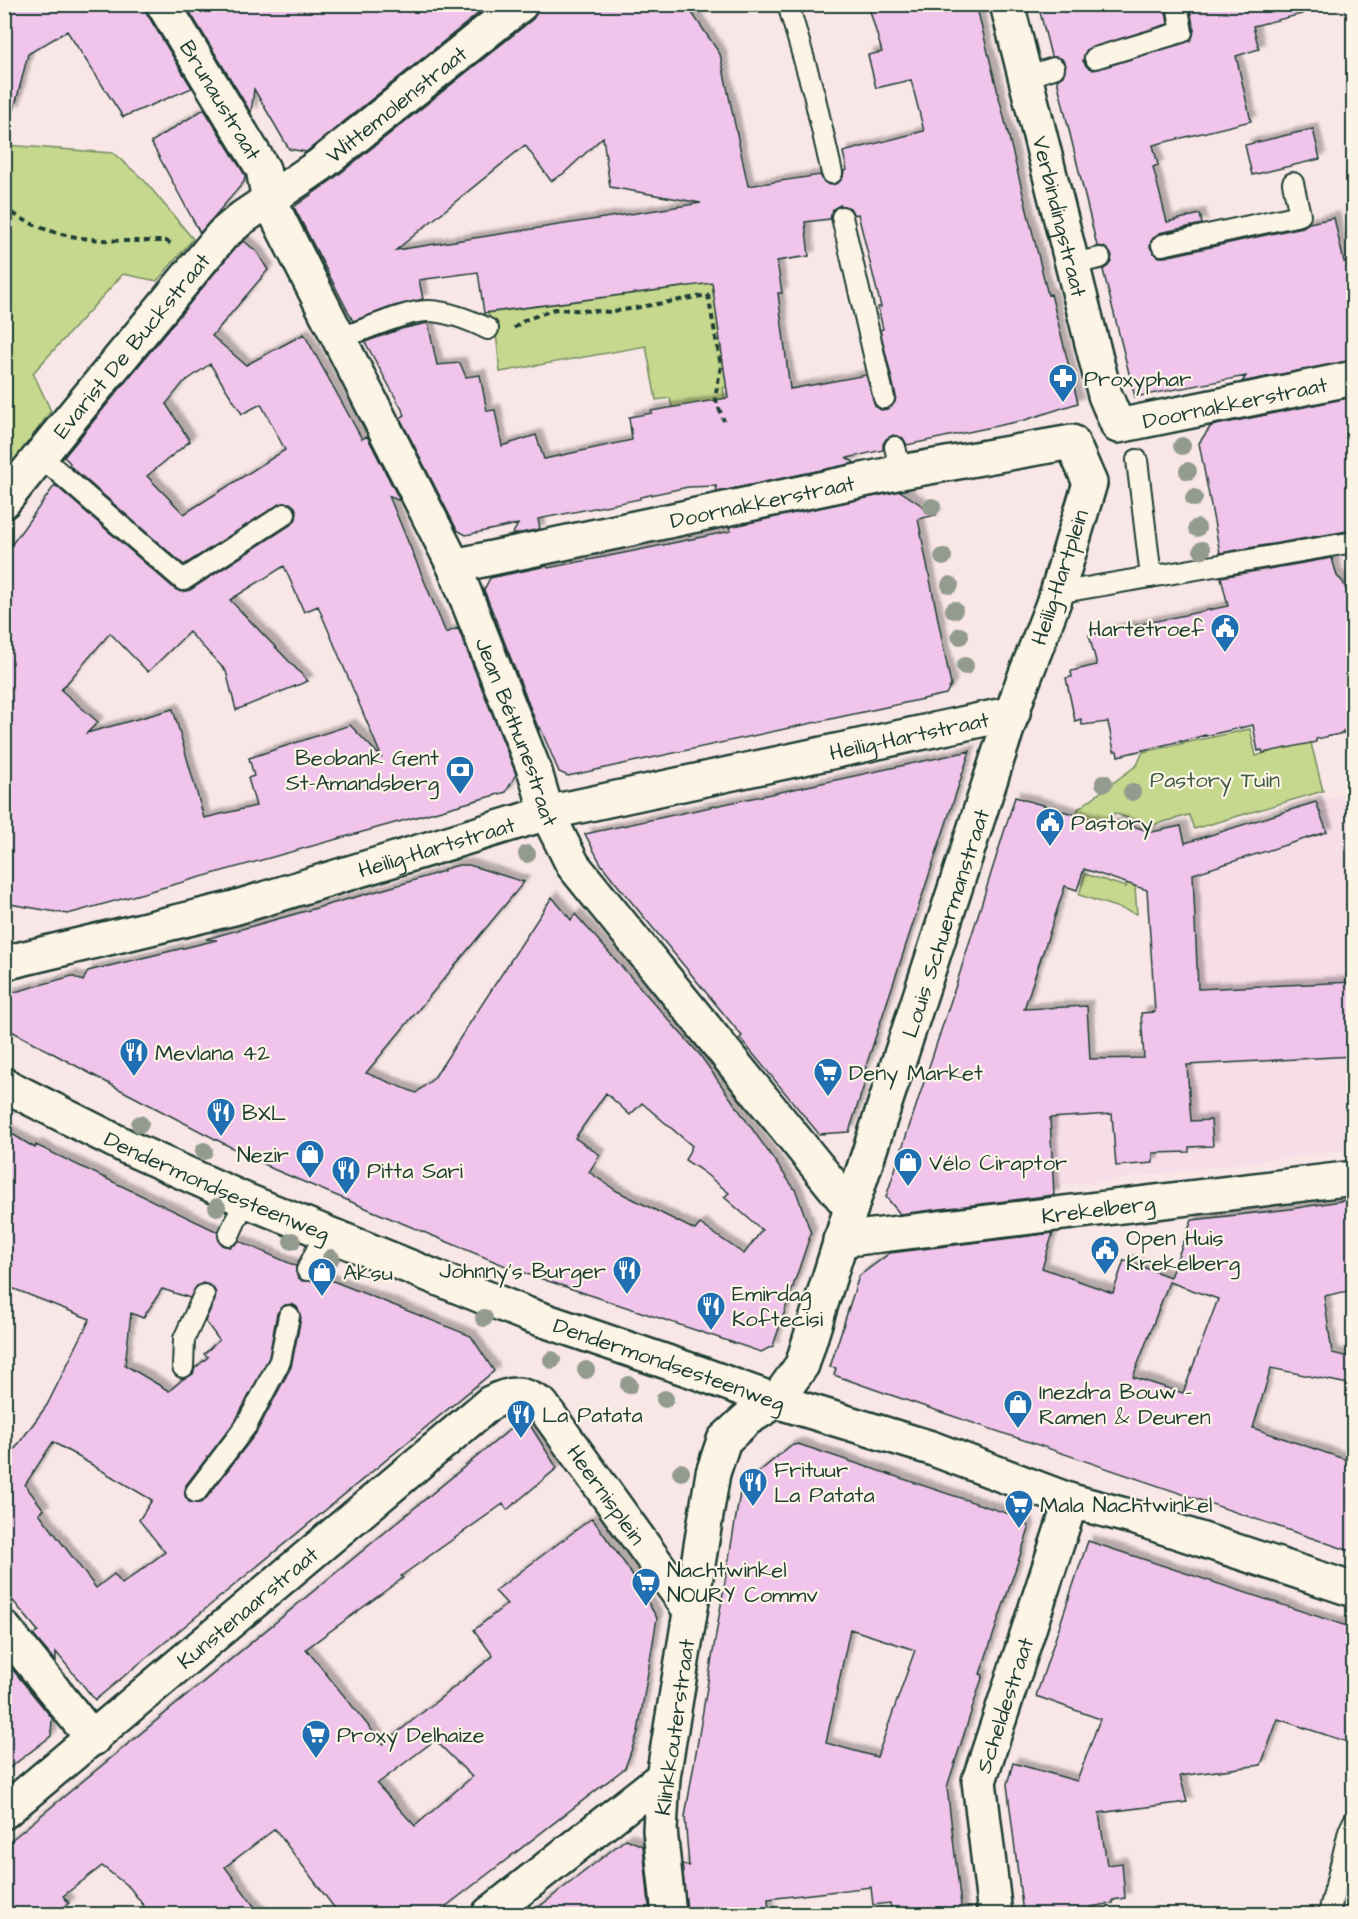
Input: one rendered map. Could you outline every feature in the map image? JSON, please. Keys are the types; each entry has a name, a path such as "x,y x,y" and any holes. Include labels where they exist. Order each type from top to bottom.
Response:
{"street":[{"name":"Brunaustraat","path":"163,4 263,169 270,200"},
{"name":"Wittemolenstraat","path":"270,200 320,165 521,4"},
{"name":"Verbindingstraat","path":"1007,4 1039,72 1086,261 1105,395 1118,426"},
{"name":"Evarist De Buckstraat","path":"4,501 222,235 242,218 270,200"},
{"name":"Jean Béthunestraat","path":"270,200 454,566 535,772 547,813 573,865 851,1208"},
{"name":"Doornakkerstraat","path":"1118,426 1353,378"},
{"name":"Doornakkerstraat","path":"454,566 898,459 1072,442"},
{"name":"Heilig-Hartplein","path":"1013,713 1057,593 1089,483 1072,442"},
{"name":"Heilig-Hartstraat","path":"4,963 234,908 547,813 1013,713"},
{"name":"Louis Schuermanstraat","path":"776,1401 802,1365 840,1240 1013,713"},
{"name":"Dendermondsesteenweg","path":"4,1085 129,1148 245,1200 526,1314 776,1401 931,1448 1071,1501 1136,1518 1353,1590"},
{"name":"Krekelberg","path":"840,1240 1353,1178"},
{"name":"Heernisplein","path":"490,1403 508,1394 526,1396 542,1405 690,1610"},
{"path":"690,1610 713,1473 724,1440 747,1419 776,1401"},
{"name":"Kunstenaarstraat","path":"4,1812 490,1403"},
{"name":"Scheldestraat","path":"995,1914 979,1780 1071,1501"},
{"name":"Klinkkouterstraat","path":"669,1914 660,1830 663,1777 690,1610"},
{"path":"4,1628 93,1739"},
{"path":"489,1914 663,1777"}],"lane":[{"path":"789,4 814,94 832,173"},
{"path":"1095,58 1182,32 1177,4"},
{"path":"1162,245 1300,215 1293,183"},
{"path":"842,217 884,398"},
{"path":"339,339 416,311 430,310 468,319 488,329"},
{"path":"40,456 183,580 285,513"},
{"path":"1137,460 1151,577"},
{"path":"1057,593 1353,542"},
{"path":"229,1234 245,1200"},
{"path":"307,1270 325,1233"},
{"path":"183,1367 184,1339 204,1295"},
{"path":"196,1492 246,1426 280,1362 289,1316"},
{"path":"1329,1914 1352,1828"}],"path":[{"path":"4,207 18,217 60,235 101,241 166,241 201,260"},
{"path":"488,329 513,329 525,320 555,309 612,312 708,295 721,366 715,398 724,420"}],"shaded area":[{"path":"1353,791 1353,1149 988,1196 1059,1071 1133,1065 1132,1058 1144,1058 1141,1013 1165,1011 1153,984 1143,834 1181,826 1185,842"},
{"path":"1353,1790 1353,1914 1315,1914 1347,1811"}],"green space":[{"path":"5,145 113,153 144,180 193,239 157,281 123,274 33,373 51,411 5,473"},
{"path":"711,272 735,385 723,388 726,403 711,401 698,403 703,427 677,432 670,398 656,400 646,346 500,372 496,333 488,313 684,287"},
{"name":"Pastory Tuin","path":"1250,729 1256,756 1310,739 1323,791 1194,829 1189,815 1149,826 1114,813 1107,832 1074,820 1078,809 1137,765 1143,752"},
{"path":"1133,861 1137,914 1079,895 1085,874 1126,887"}],"building":[{"path":"4,4 144,4 147,14 192,88 123,117 67,31 28,54 14,110 4,108"},
{"path":"185,4 490,4 306,152 289,149 254,89 251,113"},
{"path":"539,4 686,4 720,54 748,186 820,175 829,185 835,184 847,170 843,152 924,131 911,80 876,88 868,55 882,52 868,4 976,4 1048,295 1051,294 1078,403 1025,420 907,445 903,438 893,435 886,439 883,450 847,458 855,463 717,492 716,486 688,487 640,497 640,499 538,519 540,529 512,535 518,524 466,535 457,530 400,418 405,415 365,342 401,329 428,323 437,365 460,363 466,377 480,375 487,411 495,410 502,446 536,435 544,459 632,440 629,417 728,398 712,283 484,313 478,272 419,280 423,299 394,306 353,321 294,207 332,180 533,19","holes":["603,137 610,187 701,203 396,250 525,145 551,181 563,174","840,205 850,208 854,215 858,214 881,307 878,307 883,329 880,330 896,396 895,402 887,409 881,410 875,406 866,375 790,389 778,293 782,293 777,261 809,256 805,222 830,219 833,209"]},
{"path":"1038,4 1165,4 1168,24 1087,49 1083,61 1093,70 1190,41 1194,30 1189,4 1300,4 1302,14 1253,26 1259,49 1236,56 1251,121 1153,145 1158,165 1153,167 1167,222 1200,214 1202,224 1159,233 1151,241 1150,247 1159,257 1165,257 1334,218 1344,262 1353,260 1353,360 1242,382 1246,376 1135,397 1103,270 1111,262 1112,255 1104,247 1097,246 1057,80 1063,76 1066,65 1062,59 1051,56"},
{"path":"204,109 245,175 244,182 200,233 151,142"},
{"path":"1313,129 1320,159 1252,175 1245,145"},
{"path":"244,241 257,252 268,270 212,336 246,365 304,334 362,439 367,436 400,501 389,496 446,633 458,628 516,774 506,792 68,914 4,903 4,555 55,485 181,592 190,590 292,524 296,519 295,507 290,503 279,504 184,565 69,465 70,463 64,457 235,248","holes":["210,364 242,414 261,404 285,450 184,514 147,476 190,441 166,404 183,383","284,566 304,612 318,606 382,758 350,725 249,758 254,776 248,778 256,806 204,818 173,709 87,733 98,722 61,690 110,633 148,672 189,632 226,671 236,710 308,681 230,600"]},
{"path":"1353,397 1353,530 1220,553 1199,443 1211,426"},
{"path":"900,491 936,515 918,519 951,685 946,694 568,776 559,772 540,727 539,730 484,590 490,578 731,531 729,527"},
{"name":"Hartetroef","path":"1332,558 1337,576 1343,582 1353,607 1353,729 1316,739 1316,742 1263,753 1262,750 1258,751 1253,725 1118,756 1117,751 1114,751 1108,722 1082,725 1081,719 1075,721 1066,678 1072,677 1071,671 1097,665 1089,635 1228,606 1221,577"},
{"path":"970,751 862,1078 866,1079 849,1132 819,1134 740,1038 742,1036 615,882 601,864 585,834"},
{"path":"1015,797 1114,826 1116,821 1152,832 1181,826 1185,843 1316,802 1327,832 1193,874 1198,989 1353,982 1353,1056 1187,1065 1191,1121 1211,1120 1213,1146 1189,1147 1189,1152 1153,1153 1153,1163 1116,1166 1112,1114 1050,1118 1054,1195 900,1214 886,1197","holes":["1084,869 1147,890 1155,1012 1141,1013 1144,1058 1090,1059 1087,1006 1024,1009 1065,886 1077,890"]},
{"path":"469,865 524,882 366,1073 416,1093 434,1078 552,897 571,920 575,914 700,1055 796,1191 811,1233 773,1346 761,1352 518,1271 380,1214 273,1169 4,1027 4,995 72,976 83,981 88,971 217,940 206,939 402,884 444,871 444,869","holes":["606,1093 630,1115 642,1103 692,1146 685,1160 729,1193 724,1197 762,1230 744,1254 700,1224 695,1230 617,1191 589,1172 600,1155 575,1138"]},
{"path":"4,1129 35,1148 36,1145 218,1232 219,1241 224,1246 231,1247 239,1241 296,1266 297,1276 302,1281 313,1280 318,1275 471,1336 494,1371 95,1700 56,1652 56,1662 33,1635 38,1631 4,1590 4,1459 6,1461 47,1405 90,1319 4,1285","holes":["203,1283 213,1288 216,1293 205,1321 219,1340 204,1354 208,1357 195,1368 193,1374 169,1391 125,1365 131,1313 143,1318 162,1289 190,1298 197,1286","292,1304 297,1307 301,1318 291,1367 256,1433 205,1500 200,1503 189,1502 185,1496 186,1485 236,1420 269,1357 277,1313 285,1305","53,1442 152,1500 139,1520 165,1552 122,1584 114,1574 96,1588 39,1513 44,1510 25,1485"]},
{"path":"1353,1199 1353,1290 1324,1296 1332,1353 1353,1358 1353,1385 1271,1368 1253,1428 1353,1462 1353,1552 882,1392 834,1375 836,1368 830,1367 859,1276 890,1253 1053,1233 1042,1268 1113,1293 1124,1260 1170,1277 1192,1220","holes":["1169,1282 1218,1299 1183,1393 1133,1377"]},
{"path":"525,1417 557,1468 507,1510 503,1504 401,1576 403,1578 306,1649 383,1744 493,1656 474,1630 507,1604 495,1591 592,1518 628,1568 657,1618 638,1732 625,1768 436,1914 339,1914 275,1829 225,1867 260,1914 150,1914 130,1888 102,1866 63,1896 69,1903 55,1914 4,1914 4,1846","holes":["435,1740 472,1777 415,1826 377,1784"]},
{"path":"798,1444 1024,1519 1029,1529 980,1674 983,1675 947,1787 962,1914 892,1914 890,1903 873,1905 871,1887 768,1899 769,1914 687,1914 682,1864 689,1866 685,1817 741,1487 790,1446","holes":["850,1629 915,1650 877,1757 826,1743"]},
{"path":"1088,1541 1353,1628 1353,1744 1278,1719 1261,1765 1180,1776 1187,1802 1099,1813 1107,1865 1122,1863 1125,1898 1113,1900 1113,1903 1090,1907 1091,1914 1023,1914 1007,1784 1013,1763 1077,1781 1100,1719 1036,1696"},
{"path":"4,1659 52,1718 51,1736 4,1772"},
{"path":"626,1839 643,1846 650,1914 530,1914"}],"place":[{"name":"Proxyphar","path":"1063,404"},
{"name":"Hartetroef","path":"1225,654"},
{"name":"Beobank Gent St-Amandsberg","path":"460,796"},
{"name":"Pastory","path":"1050,848"},
{"name":"Mevlana 42","path":"134,1078"},
{"name":"Deny Market","path":"828,1098"},
{"name":"BXL","path":"221,1138"},
{"name":"Nezir","path":"310,1180"},
{"name":"Vélo Ciraptor","path":"908,1188"},
{"name":"Pitta Sari","path":"346,1196"},
{"name":"Open Huis Krekelberg","path":"1105,1276"},
{"name":"Johnny's Burger","path":"627,1296"},
{"name":"Aksu","path":"322,1298"},
{"name":"Emirdag Koftecisi","path":"711,1332"},
{"name":"Inezdra Bouw - Ramen & Deuren","path":"1018,1430"},
{"name":"La Patata","path":"521,1440"},
{"name":"Frituur La Patata","path":"753,1508"},
{"name":"Mala Nachtwinkel","path":"1019,1530"},
{"name":"Nachtwinkel NOURY Commv","path":"646,1608"},
{"name":"Proxy Delhaize","path":"316,1760"}]}
